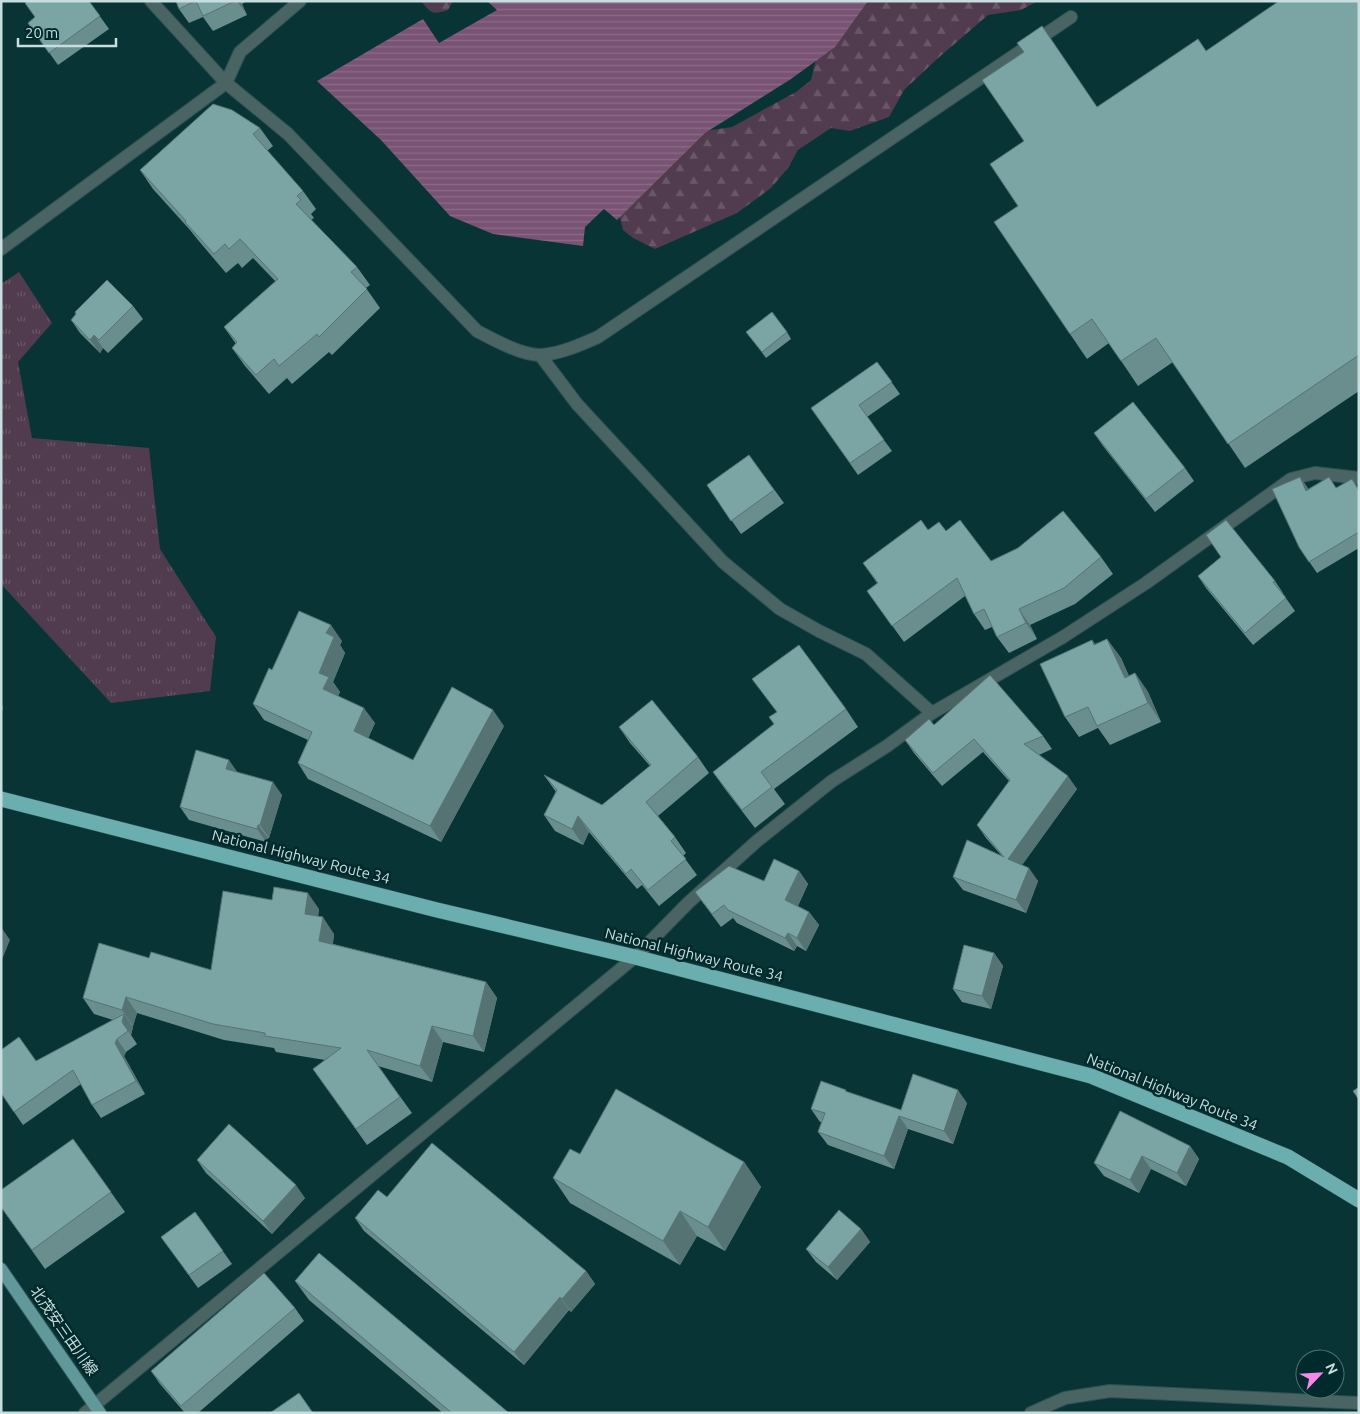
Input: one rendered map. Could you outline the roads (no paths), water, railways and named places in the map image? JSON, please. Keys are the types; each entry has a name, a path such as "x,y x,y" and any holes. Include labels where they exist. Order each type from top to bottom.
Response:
{"highway":[{"name":"National Highway Route 34","path":"1,799 437,910 635,957 1091,1076 1288,1157 1359,1200"}],"main road":[{"name":"北茂安三田川線","path":"1,1269 98,1409"}],"street":[{"path":"151,1 226,83 288,134 477,331 507,347 540,355 568,350 598,337 1071,17"},
{"path":"1,249 226,83 240,52 300,1"},
{"path":"540,355 577,404 723,562 780,609 866,654 932,713"},
{"path":"85,1413 98,1409 635,957 688,903 757,841 832,782 887,746 932,713 1064,637 1146,583 1291,479 1316,474 1359,478"},
{"path":"1032,1413 1065,1398 1110,1390 1359,1403"}]}
